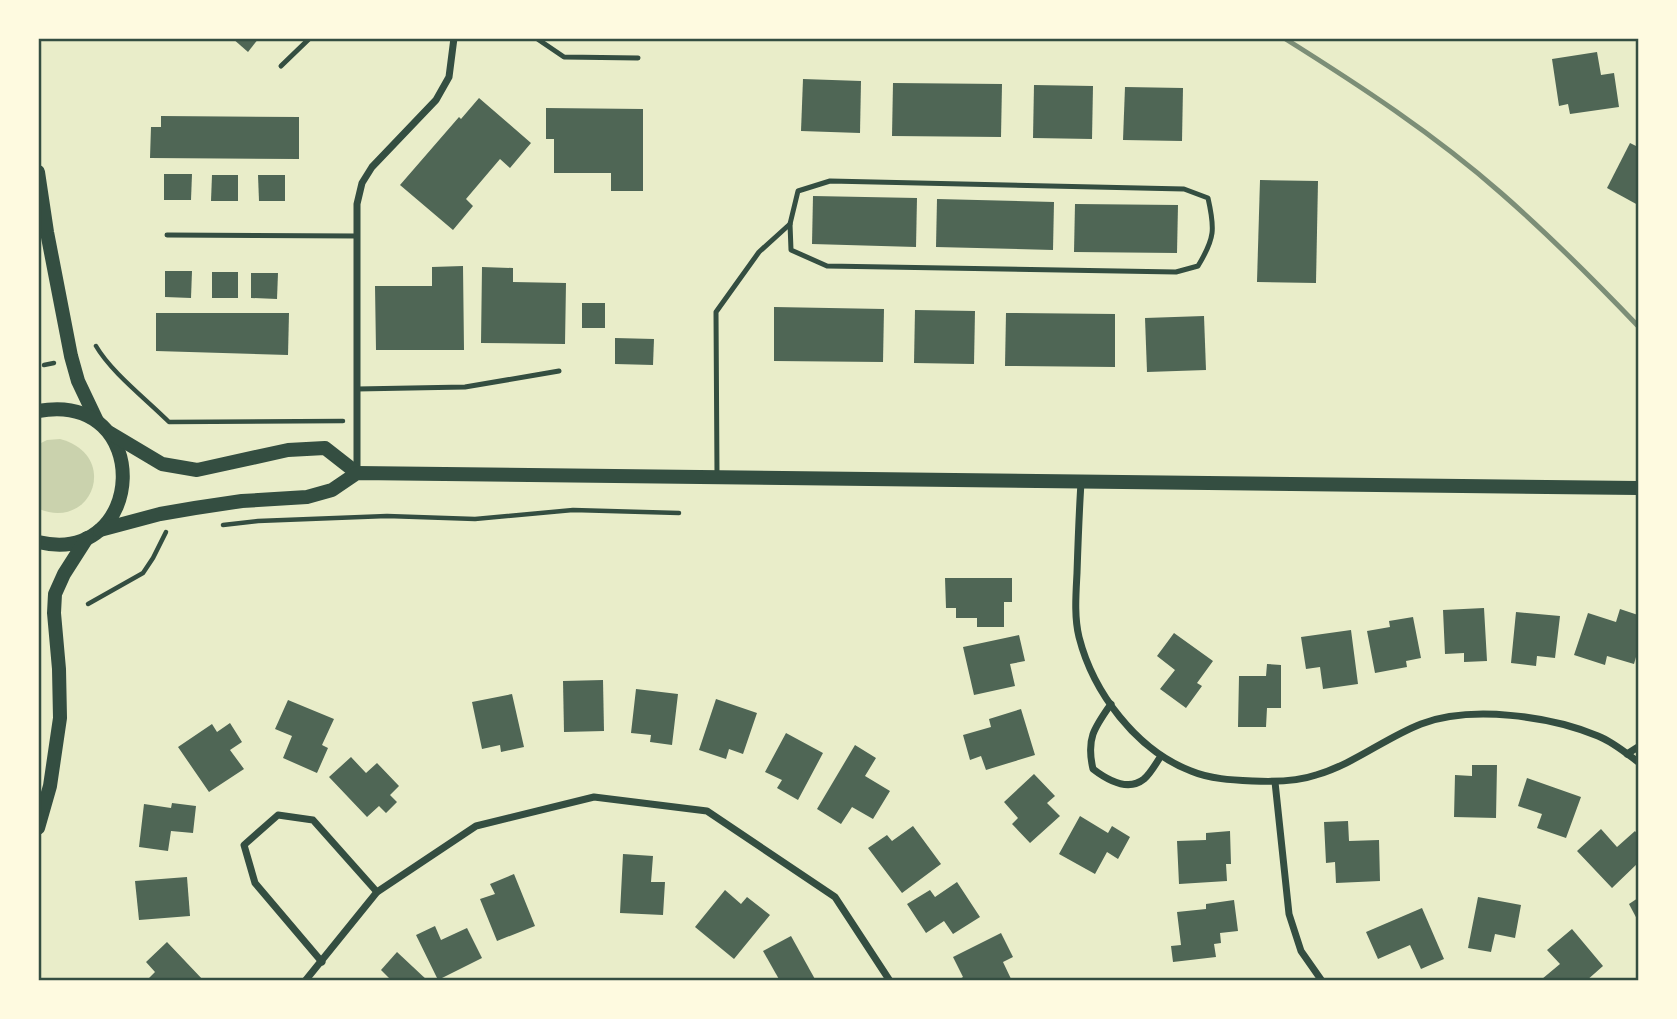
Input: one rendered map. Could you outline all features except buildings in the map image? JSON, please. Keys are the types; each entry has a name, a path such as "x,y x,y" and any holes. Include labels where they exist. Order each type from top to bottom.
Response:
{"main road":[{"path":"38,172 71,356 97,421"},
{"path":"38,411 68,410 83,414 163,464 197,470 288,450 325,447 358,473"},
{"path":"38,542 50,545 69,544 87,538 100,530 112,517 121,501 125,484 119,449 110,433"},
{"path":"100,530 195,508 242,501 307,497 332,491 358,473 1639,488"},
{"path":"38,828 50,786 60,718 55,594 64,574 87,538"}],"street":[{"path":"358,473 358,204 362,183 372,167 436,100 449,77 454,38"},
{"path":"1081,483 1076,600 1079,636 1093,672 1111,704 1133,733 1161,756 1191,772 1227,780 1275,782 1315,776 1424,723 1458,717 1496,715 1538,719 1601,737 1639,762"},
{"path":"1111,704 1094,727 1088,750 1093,769 1111,782 1133,784 1144,779 1161,756"},
{"path":"1628,754 1639,747"},
{"path":"1275,782 1289,914 1301,951 1322,981"},
{"path":"305,981 377,892 476,826 594,797 706,811 835,897 890,981"},
{"path":"322,962 255,883 244,845 278,815 313,820 377,892"}],"lane":[{"path":"281,66 310,38"},
{"path":"536,38 564,57 638,58"},
{"path":"717,476 716,312 759,252 790,224 798,191 830,181 1184,189 1208,198 1213,218 1211,244 1198,266 1176,272 827,266 790,250 790,224"},
{"path":"167,235 358,236"},
{"path":"358,389 465,387 559,371"}],"path":[{"path":"96,346 106,364 126,379 169,422 358,421"},
{"path":"218,526 258,521 387,516 475,519 573,510 679,513"},
{"path":"88,604 143,573 164,532 178,530"}],"green space":[{"path":"60,439 79,448 90,460 94,474 92,488 85,501 74,510 58,513 39,509 39,444"}],"railway":[{"path":"1284,38 1396,111 1476,171 1554,241 1638,326"}]}
